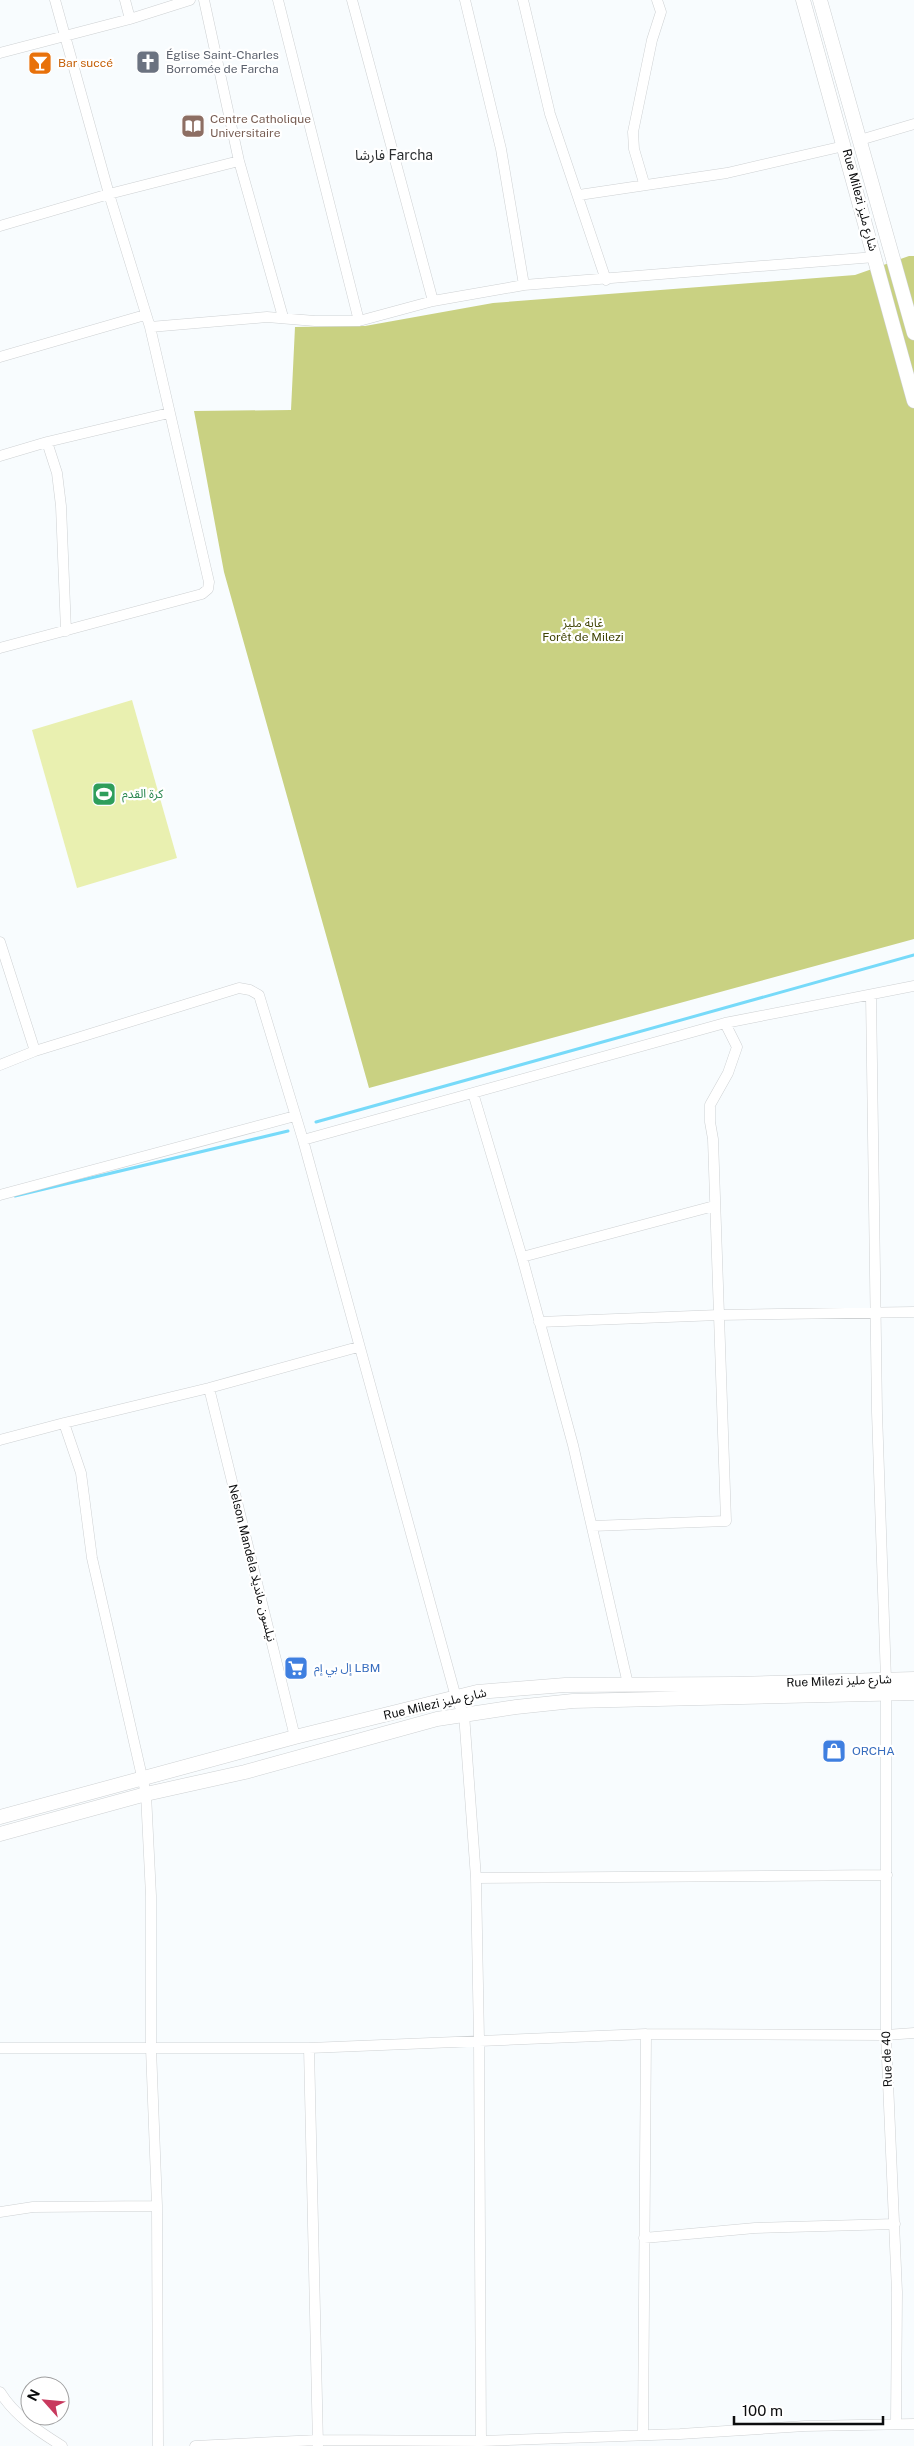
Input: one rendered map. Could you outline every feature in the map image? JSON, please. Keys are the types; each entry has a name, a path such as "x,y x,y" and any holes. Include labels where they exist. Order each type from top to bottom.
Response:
{"street":[{"path":"0,648 202,594 208,589 209,582 150,327 109,194 55,0"},
{"path":"126,0 130,19"},
{"path":"0,54 64,35 130,19 190,0"},
{"path":"204,0 239,161 283,317"},
{"path":"278,0 360,321"},
{"path":"352,0 433,301"},
{"path":"465,0 501,149 524,285"},
{"path":"523,0 550,114 606,280"},
{"path":"644,183 634,149 633,132 652,40 661,12 657,0"},
{"name":"Rue Milezi شارع مليز","path":"804,0 914,401"},
{"name":"Rue Milezi شارع مليز","path":"820,0 914,333"},
{"path":"860,140 914,124"},
{"path":"578,194 727,172 844,146"},
{"path":"0,226 109,194 239,161"},
{"path":"150,327 254,317 283,317 316,321 360,321 433,301 524,285 875,258"},
{"path":"0,357 145,315"},
{"path":"0,456 47,442 169,412"},
{"path":"47,442 57,473 61,506 66,631"},
{"path":"0,942 35,1051"},
{"path":"303,1140 725,1022 914,986"},
{"path":"0,1065 35,1051 239,988 250,990 259,995 303,1140 358,1347 456,1698 464,1714 476,1878 479,2040 481,2443"},
{"name":"Rue de 40","path":"871,995 878,1422 886,1687 886,2035 897,2292 896,2424"},
{"path":"592,1526 726,1521 710,1105 728,1073 737,1047 725,1022"},
{"path":"473,1093 522,1256 573,1445 628,1684"},
{"path":"0,1195 295,1116"},
{"path":"522,1256 714,1206"},
{"path":"539,1322 718,1315 914,1312"},
{"path":"0,1440 64,1422 209,1388 358,1347"},
{"name":"Nelson Mandela نيلسون مانديلا","path":"209,1388 295,1737"},
{"path":"64,1422 80,1473 92,1558 146,1794 152,1896 151,2048 157,2206 158,2446"},
{"name":"Rue Milezi شارع مليز","path":"0,1834 146,1794 245,1772 437,1719 464,1714 573,1701 886,1687 914,1679"},
{"name":"Rue Milezi شارع مليز","path":"0,1818 295,1737 477,1692 522,1688 628,1684 734,1684 886,1687 914,1694"},
{"path":"476,1878 886,1875"},
{"path":"0,2048 309,2048 646,2034 886,2035 914,2033"},
{"path":"643,2435 646,2034"},
{"path":"309,2048 318,2443"},
{"path":"0,2212 33,2207 157,2206"},
{"path":"644,2238 755,2228 895,2224"},
{"path":"0,2392 6,2402 27,2424 62,2446"},
{"path":"195,2446 318,2443 481,2443 914,2424"}],"green space":[{"name":"غابة مليز Forêt de Milezi","path":"909,256 914,256 914,939 369,1088 224,572 194,411 291,410 295,327 365,326 493,303 855,275"},
{"name":"كرة القدم","path":"132,700 177,858 77,888 32,730"}],"waterway":[{"path":"316,1122 914,955"},
{"path":"15,1196 288,1131"}],"place":[{"name":"Église Saint-Charles Borromée de Farcha","path":"148,62"},
{"name":"Bar succé","path":"40,63"},
{"name":"Centre Catholique Universitaire","path":"193,126"},
{"name":"كرة القدم","path":"104,794"},
{"name":"إل بي إم LBM","path":"296,1668"},
{"name":"ORCHA","path":"834,1751"}],"district":[{"name":"فارشا Farcha","path":"394,155"}]}
